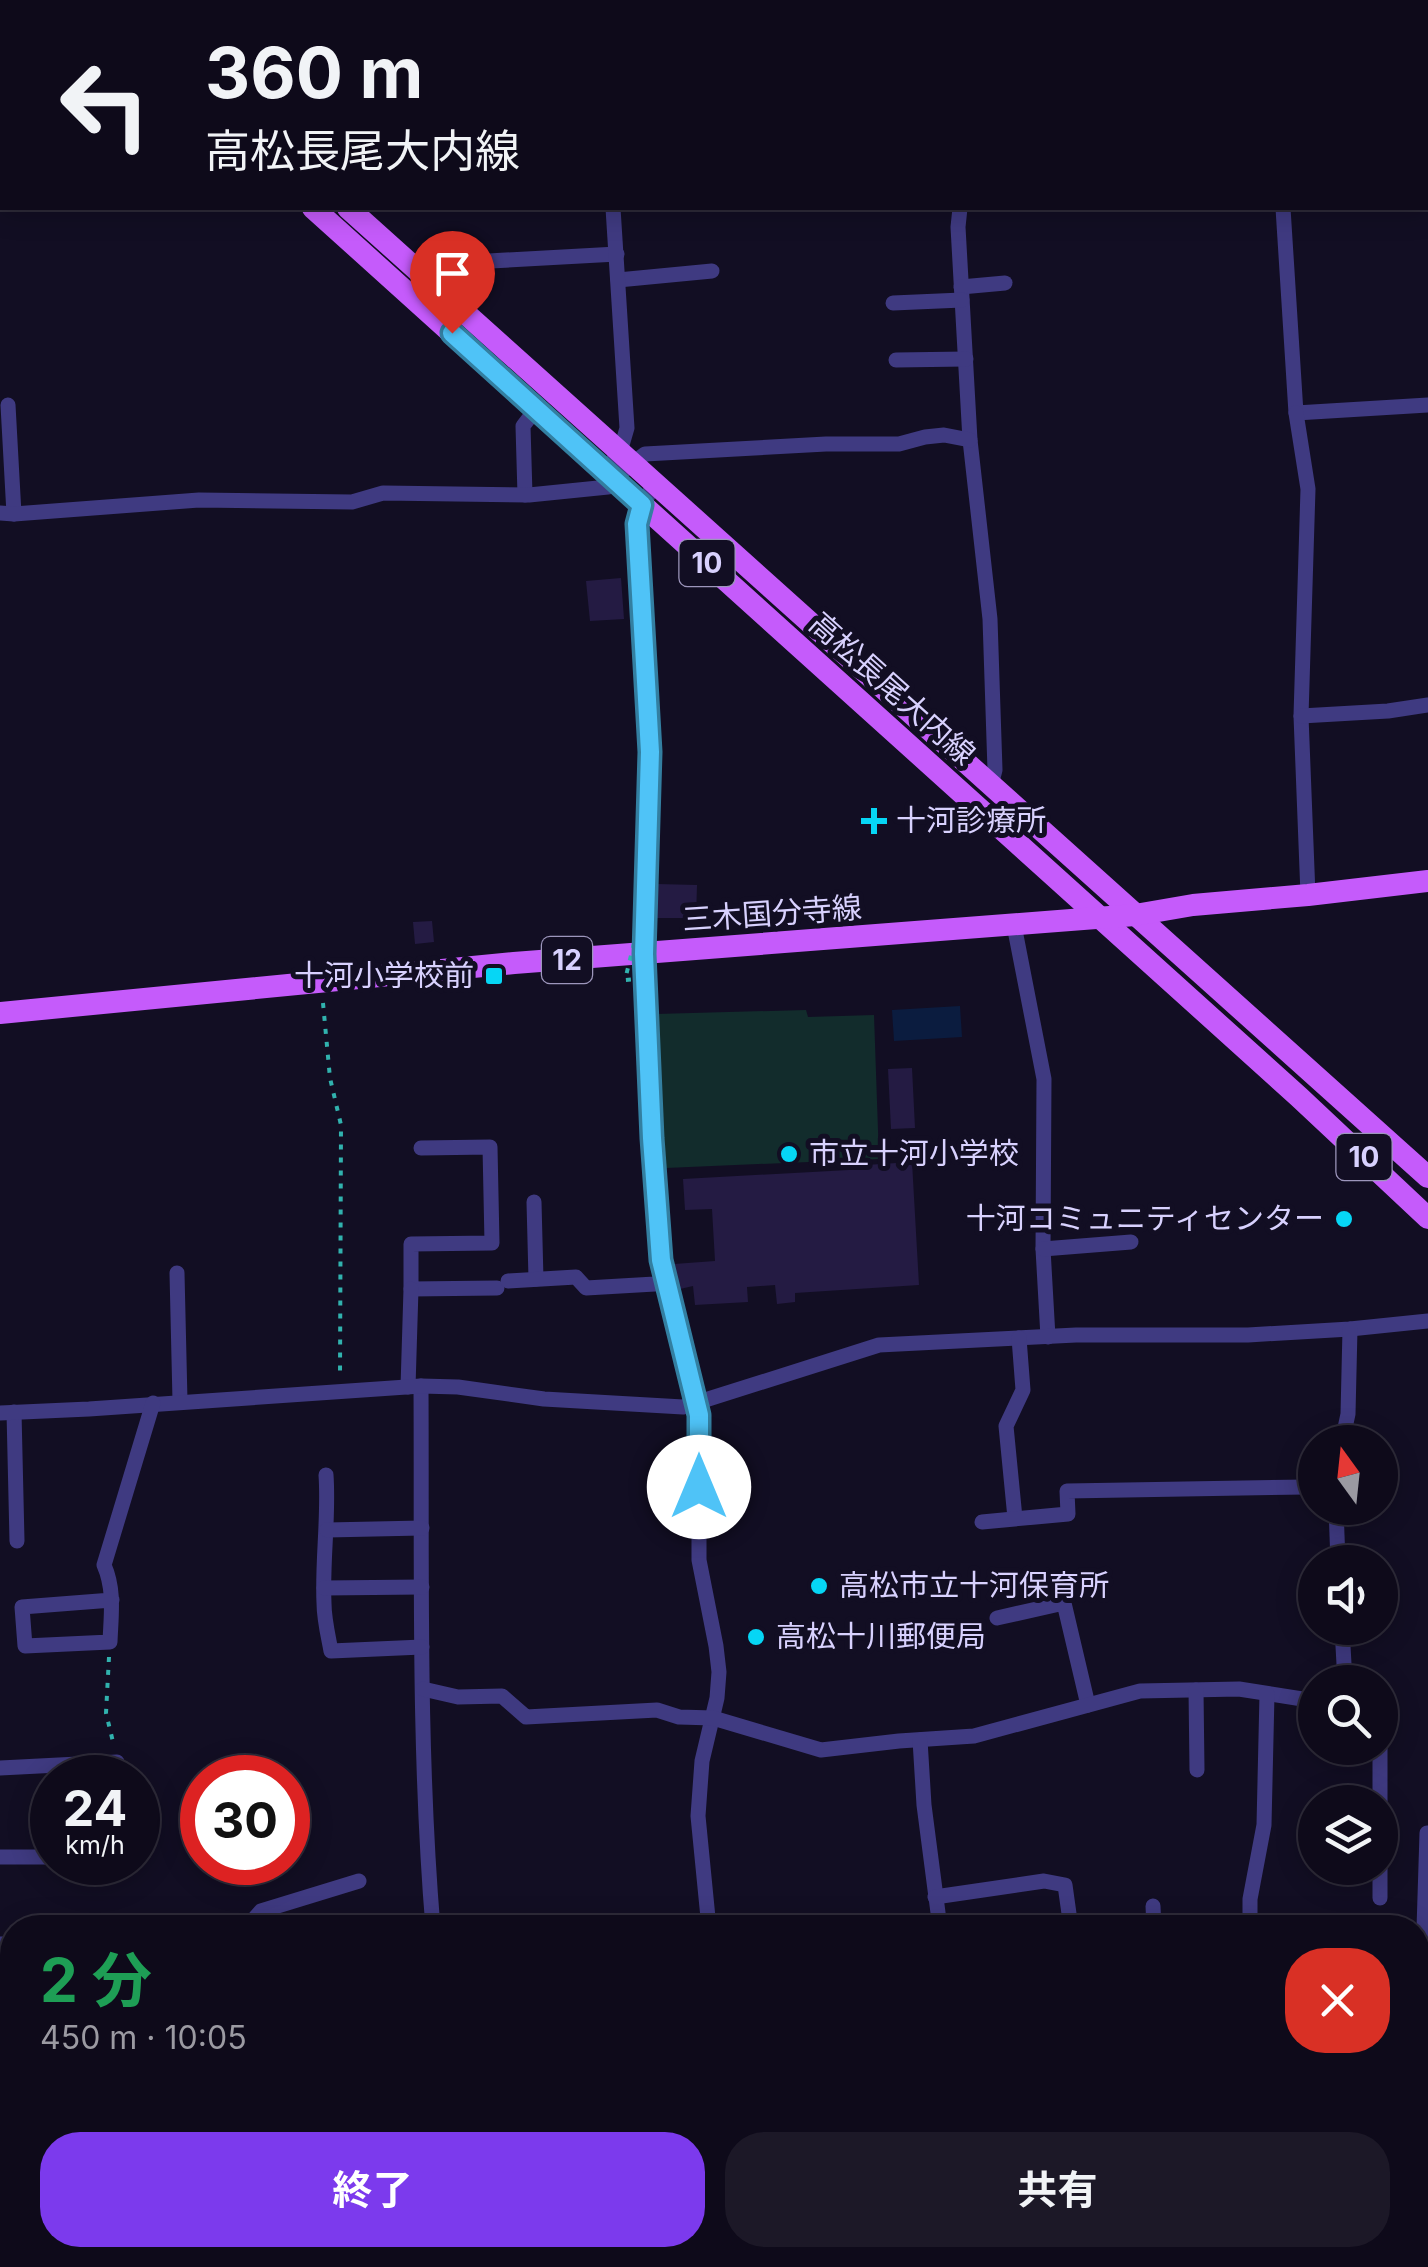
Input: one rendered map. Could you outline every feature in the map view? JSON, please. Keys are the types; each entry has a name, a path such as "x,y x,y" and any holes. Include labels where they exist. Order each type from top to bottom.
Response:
{"main road":[{"name":"高松長尾大内線","path":"315,210 536,409 618,466"},
{"name":"高松長尾大内線","path":"350,210 429,280 618,466 1101,918 1428,1218"},
{"name":"高松長尾大内線","path":"648,494 991,785 1428,1176"},
{"name":"三木国分寺線","path":"0,1013 514,964 639,948 1135,915 1194,904 1428,881"}],"street":[{"path":"8,405 7,513 200,500 352,502 383,493 526,495 608,488 618,466 626,428 614,210"},
{"path":"960,210 970,440 990,620 994,770 991,785"},
{"path":"1283,210 1296,413 1308,489 1301,716 1308,895"},
{"path":"429,280 452,263 616,254"},
{"path":"618,280 712,272"},
{"path":"892,302 1005,283"},
{"path":"896,360 966,359"},
{"path":"1296,413 1428,405"},
{"path":"526,495 523,426 536,409"},
{"path":"618,466 645,454 673,451 899,444 944,435 970,440"},
{"path":"648,494 637,524 650,752 639,948 661,1260 699,1415 699,1560 719,1672 702,1761 698,1816 708,1915"},
{"path":"1301,716 1428,705"},
{"path":"1014,925 1044,1079 1048,1336"},
{"path":"421,1148 490,1147 492,1243 411,1244 422,1528 428,1872 433,1915"},
{"path":"534,1202 536,1279"},
{"path":"1044,1250 1131,1242"},
{"path":"177,1274 180,1401"},
{"path":"410,1289 576,1277 586,1288 655,1284 666,1277"},
{"path":"16,1541 7,1412 414,1386 683,1407 879,1345 1048,1336 1248,1335 1428,1321"},
{"path":"1346,1425 1350,1329"},
{"path":"1016,1518 1006,1426 1023,1390 1019,1338"},
{"path":"112,1600 22,1607 25,1646 110,1642 112,1600 112,1583 104,1564 153,1403"},
{"path":"326,1475 324,1608 331,1651 422,1647"},
{"path":"982,1522 1068,1514 1067,1491 1298,1487"},
{"path":"326,1530 422,1528"},
{"path":"324,1588 422,1587"},
{"path":"998,1618 1064,1603 1088,1705"},
{"path":"423,1689 458,1697 502,1696 526,1717 658,1710 680,1717 713,1718 821,1750 974,1736 1140,1690 1239,1689 1298,1698"},
{"path":"1196,1690 1197,1770"},
{"path":"1250,1915 1264,1826 1268,1694"},
{"path":"920,1740 938,1915"},
{"path":"1380,1765 1380,1898"},
{"path":"0,1768 30,1766"},
{"path":"1426,1915 1427,1832"},
{"path":"0,1857 30,1857"},
{"path":"935,1897 1044,1881 1066,1885 1069,1915"},
{"path":"257,1915 261,1910 359,1882"},
{"path":"1153,1906 1153,1915"}],"path":[{"path":"639,948 625,980 651,978"},
{"path":"321,982 330,1078 340,1125 340,1391"},
{"path":"110,1642 106,1714 115,1755"}],"green space":[{"path":"806,1010 808,1017 874,1015 879,1159 666,1168 656,1014"}],"water":[{"path":"960,1006 962,1037 894,1041 892,1010"}],"building":[{"path":"621,578 624,619 590,621 586,581"},
{"path":"657,884 697,885 696,918 656,918"},
{"path":"432,921 434,942 415,944 413,922"},
{"path":"912,1068 915,1128 891,1129 888,1069"},
{"path":"912,1162 919,1285 795,1293 795,1302 777,1304 775,1285 747,1287 748,1302 695,1305 693,1286 680,1289 674,1264 715,1261 712,1209 685,1210 683,1179 867,1169 866,1165"}],"place":[{"name":"十河診療所","path":"874,821"},
{"name":"十河小学校前","path":"494,976"},
{"name":"市立十河小学校","path":"789,1154"},
{"name":"十河コミュニティセンター","path":"1344,1219"},
{"name":"高松市立十河保育所","path":"819,1586"},
{"name":"高松十川郵便局","path":"756,1637"}],"route":[{"path":"452,333 642,505 637,524 650,752 644,954 652,1138 661,1260 699,1415 699,1487"}]}
